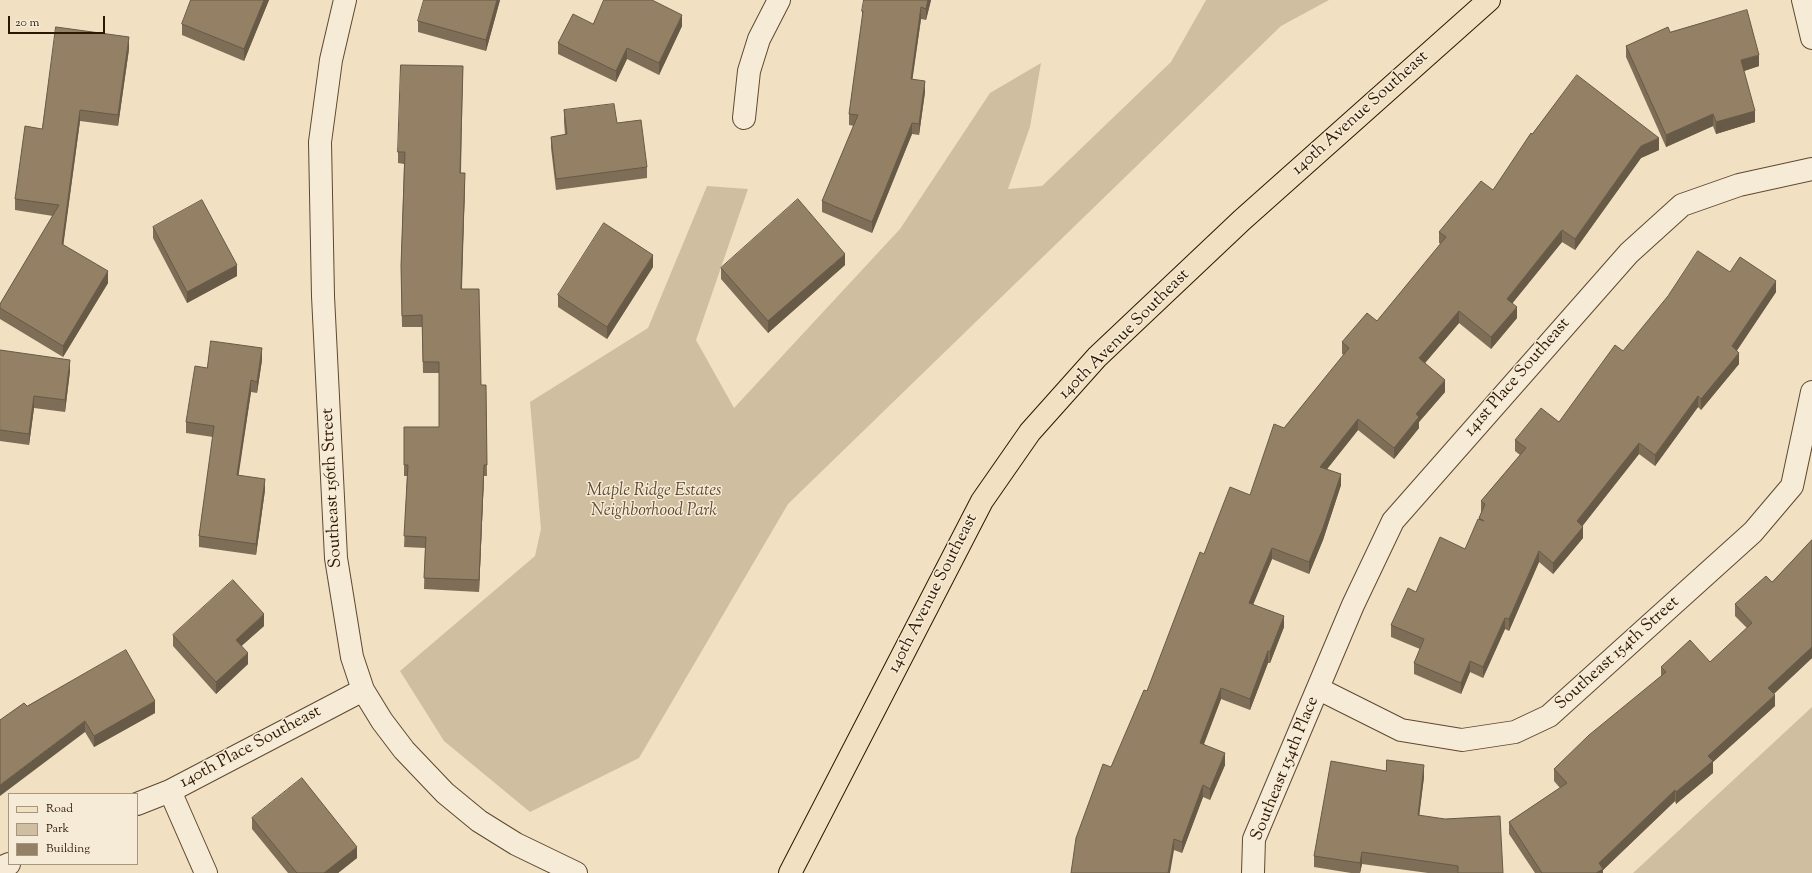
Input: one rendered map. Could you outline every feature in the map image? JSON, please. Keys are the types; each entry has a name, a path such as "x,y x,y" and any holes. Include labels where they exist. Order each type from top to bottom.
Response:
{"main road":[{"name":"140th Avenue Southeast","path":"790,873 982,501 1030,432 1097,357 1242,220 1488,0"}],"street":[{"name":"Southeast 156th Street","path":"345,0 331,60 320,142 322,296 336,558 352,657 363,690 382,722 404,750 445,793 479,821 516,844 576,873"},
{"path":"744,118 749,71 759,39 780,0"},
{"path":"1803,0 1812,38"},
{"name":"141st Place Southeast","path":"1318,689 1353,605 1392,521 1629,253 1682,205 1739,185 1812,169"},
{"name":"Southeast 154th Street","path":"1318,689 1401,730 1462,740 1515,732 1549,716 1753,532 1792,486 1812,392"},
{"name":"Southeast 154th Place","path":"1253,873 1254,839 1318,689"},
{"name":"140th Place Southeast","path":"138,804 170,791 363,690"},
{"path":"170,791 206,873"}],"green space":[{"name":"Maple Ridge Estates Neighborhood Park","path":"1206,0 1329,0 1281,26 788,504 639,758 530,812 444,741 400,671 535,556 541,529 530,402 648,328 707,186 748,189 696,340 734,408 900,229 990,93 1041,63 1030,127 1008,189 1042,186 1171,62"},
{"path":"1812,707 1812,873 1633,873"}],"building":[{"path":"191,0 264,0 244,49 182,24"},
{"path":"424,0 497,0 486,40 418,21"},
{"path":"604,0 652,0 682,15 659,63 627,48 616,71 558,43 573,14 593,24"},
{"path":"864,0 928,0 926,9 921,7 911,79 925,81 919,124 912,123 872,222 822,201 858,115 849,114"},
{"path":"1747,10 1759,55 1741,60 1755,111 1716,122 1713,114 1666,135 1626,46 1668,27 1670,32"},
{"path":"56,27 129,37 118,115 80,110 62,244 108,271 63,346 0,308 0,304 59,205 15,199 25,126 42,129"},
{"path":"401,65 463,66 460,173 465,173 461,289 479,289 481,385 486,385 487,465 484,465 479,580 424,578 426,537 404,536 408,465 404,465 404,427 439,427 439,362 423,362 422,315 402,316 401,266 405,152 398,152"},
{"path":"1577,75 1659,138 1641,146 1575,239 1562,230 1507,299 1517,307 1491,337 1459,311 1419,358 1445,380 1416,414 1419,417 1394,448 1358,419 1320,467 1341,474 1323,528 1309,562 1272,548 1249,603 1284,616 1270,652 1268,651 1250,699 1221,688 1200,743 1225,753 1210,789 1203,785 1182,842 1174,839 1168,873 1071,873 1076,838 1103,764 1111,767 1144,690 1147,691 1200,552 1204,554 1230,487 1250,495 1274,424 1284,428 1349,348 1342,342 1367,313 1377,321 1446,237 1439,232 1481,181 1493,190 1531,133 1532,134"},
{"path":"614,104 617,123 641,120 647,167 556,179 551,137 567,134 564,110"},
{"path":"798,199 845,254 768,321 721,268"},
{"path":"202,200 237,265 187,292 153,227"},
{"path":"604,223 653,255 607,327 558,295"},
{"path":"1698,251 1730,272 1740,257 1776,281 1732,346 1739,353 1701,399 1698,396 1655,455 1639,443 1577,521 1583,527 1553,563 1539,551 1509,619 1505,618 1483,667 1470,661 1461,683 1414,663 1424,639 1391,625 1408,588 1416,592 1440,537 1465,549 1478,519 1484,521 1479,518 1485,504 1481,501 1526,448 1515,440 1541,408 1559,422 1615,345 1623,351 1668,296"},
{"path":"211,341 262,348 257,382 251,380 237,475 265,479 256,544 199,536 214,426 186,422 195,366 207,368"},
{"path":"0,350 70,360 65,400 34,396 29,434 0,430"},
{"path":"1812,540 1812,647 1768,688 1775,695 1708,756 1713,761 1676,792 1675,790 1599,863 1603,869 1596,873 1542,873 1509,822 1567,783 1554,769 1589,735 1666,672 1661,667 1690,640 1710,662 1752,623 1735,604 1766,576 1772,582"},
{"path":"233,580 264,614 236,640 248,653 216,682 173,635"},
{"path":"126,650 155,701 94,736 85,721 0,785 0,720 24,703 27,706"},
{"path":"1387,760 1424,765 1418,815 1445,819 1500,816 1503,873 1458,873 1458,866 1362,852 1360,863 1314,856 1331,761 1386,771"},
{"path":"302,778 357,847 324,873 297,873 252,818"}]}
